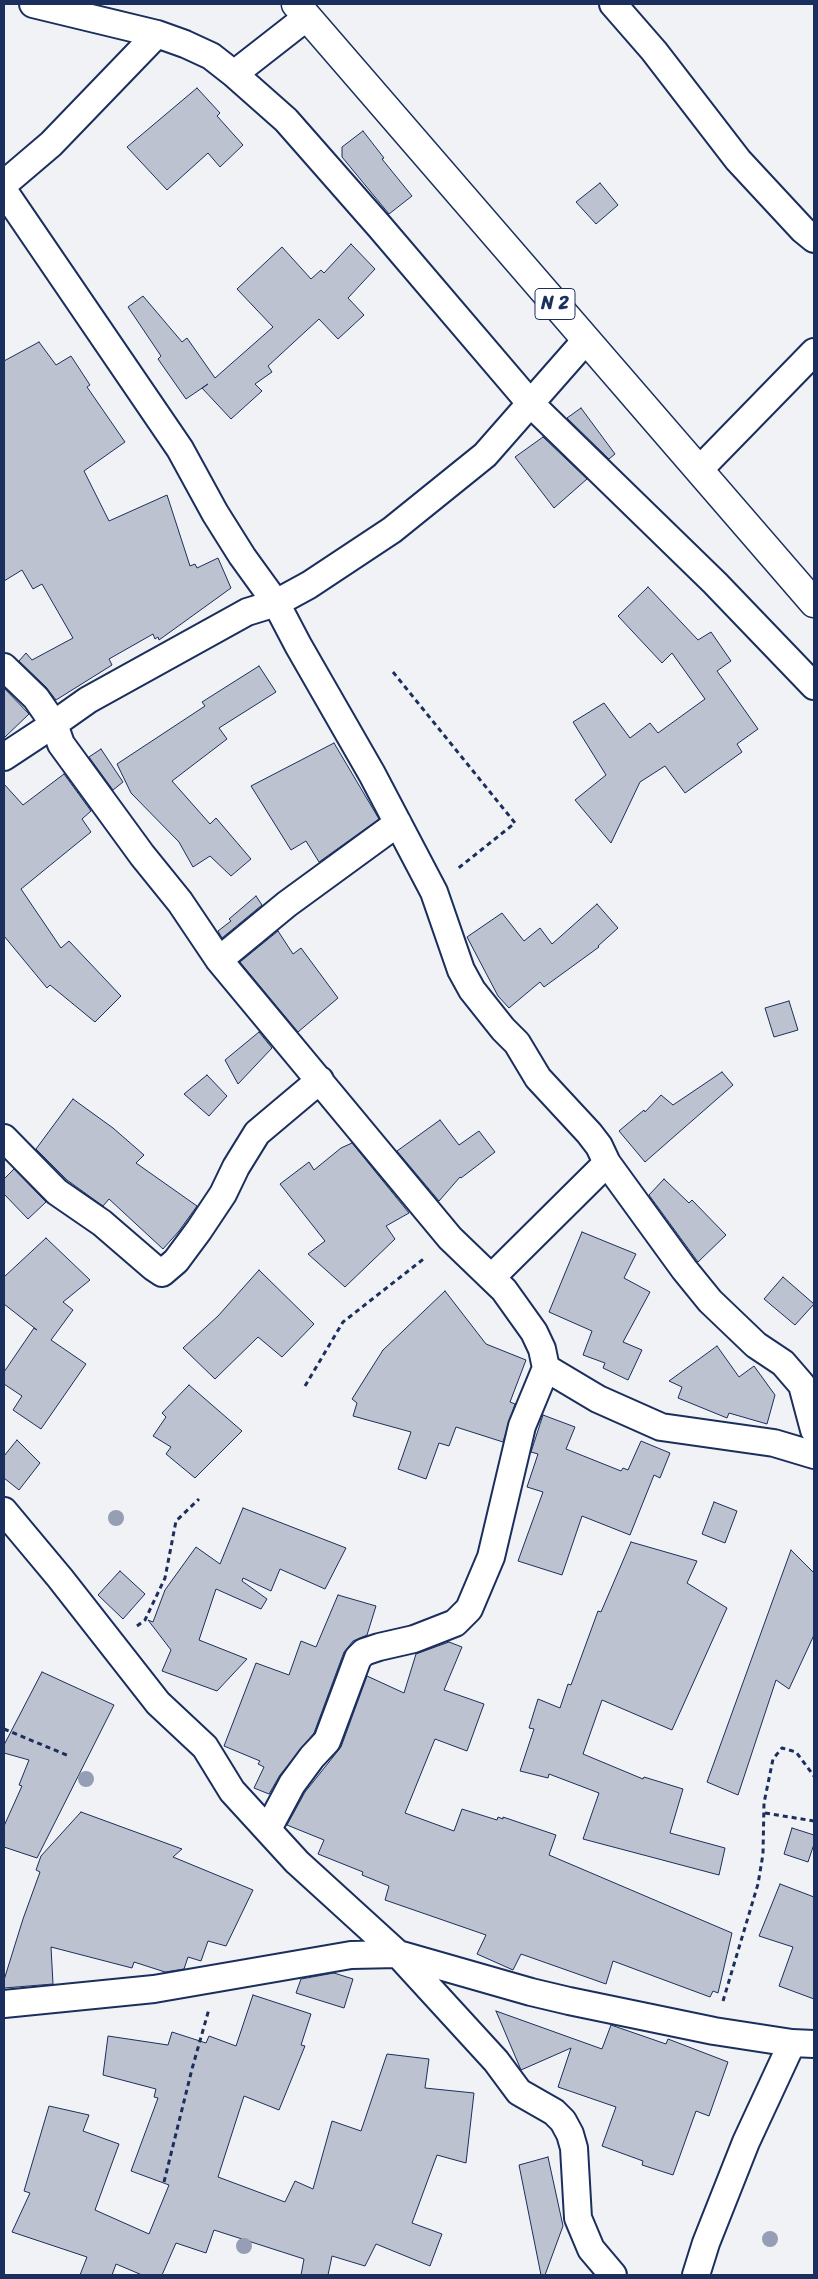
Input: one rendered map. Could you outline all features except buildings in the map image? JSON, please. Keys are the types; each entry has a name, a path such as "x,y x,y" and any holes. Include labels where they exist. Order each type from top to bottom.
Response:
{"main road":[{"name":"N 2","path":"301,10 814,603"}],"street":[{"path":"33,4 157,34 210,56 234,74 292,127 531,404 708,576 814,686"},
{"path":"613,4 654,51 738,160 803,230 814,239"},
{"path":"234,74 301,10"},
{"path":"4,184 51,144 157,34"},
{"path":"4,191 180,449 215,513 242,556 276,603 398,823 434,892 460,970 472,990 503,1030 517,1043 538,1078 590,1133 607,1163 684,1269 710,1301 756,1345 783,1363 802,1385 814,1430"},
{"path":"4,757 88,700 247,612 276,603 309,585 392,530 485,455 586,340"},
{"path":"699,470 814,352"},
{"path":"4,667 36,698 54,724 61,744 142,855 180,902 219,960 450,1238 492,1277 534,1332 542,1349 546,1368 522,1426 491,1557 480,1588 469,1609 455,1623 414,1639 364,1652 358,1658 327,1741 312,1757 292,1784 268,1830"},
{"path":"219,960 287,904 398,823"},
{"path":"4,1138 57,1192 102,1223 153,1267 162,1272 176,1261 199,1230 257,1133 320,1080"},
{"path":"492,1277 607,1163"},
{"path":"546,1368 598,1398 662,1427 774,1443 814,1456"},
{"path":"4,1511 158,1703 205,1747 232,1790 297,1862 398,1954 496,2061 519,2092 554,2112 563,2121 570,2134 574,2148 578,2218 590,2249 613,2275"},
{"path":"4,2004 154,1989 351,1955 398,1954 531,1992 714,2031 803,2044 746,2142 706,2243 696,2275"}],"path":[{"path":"393,672 515,823 450,875 434,892"},
{"path":"305,1386 343,1322 450,1238"},
{"path":"114,1646 145,1620 165,1578 176,1521 199,1499"},
{"path":"4,1729 69,1756"},
{"path":"714,2031 758,1884 763,1854 764,1803 773,1759 782,1748 796,1752 814,1776"},
{"path":"765,1813 814,1821"},
{"path":"164,2182 192,2069 218,1978"}]}
